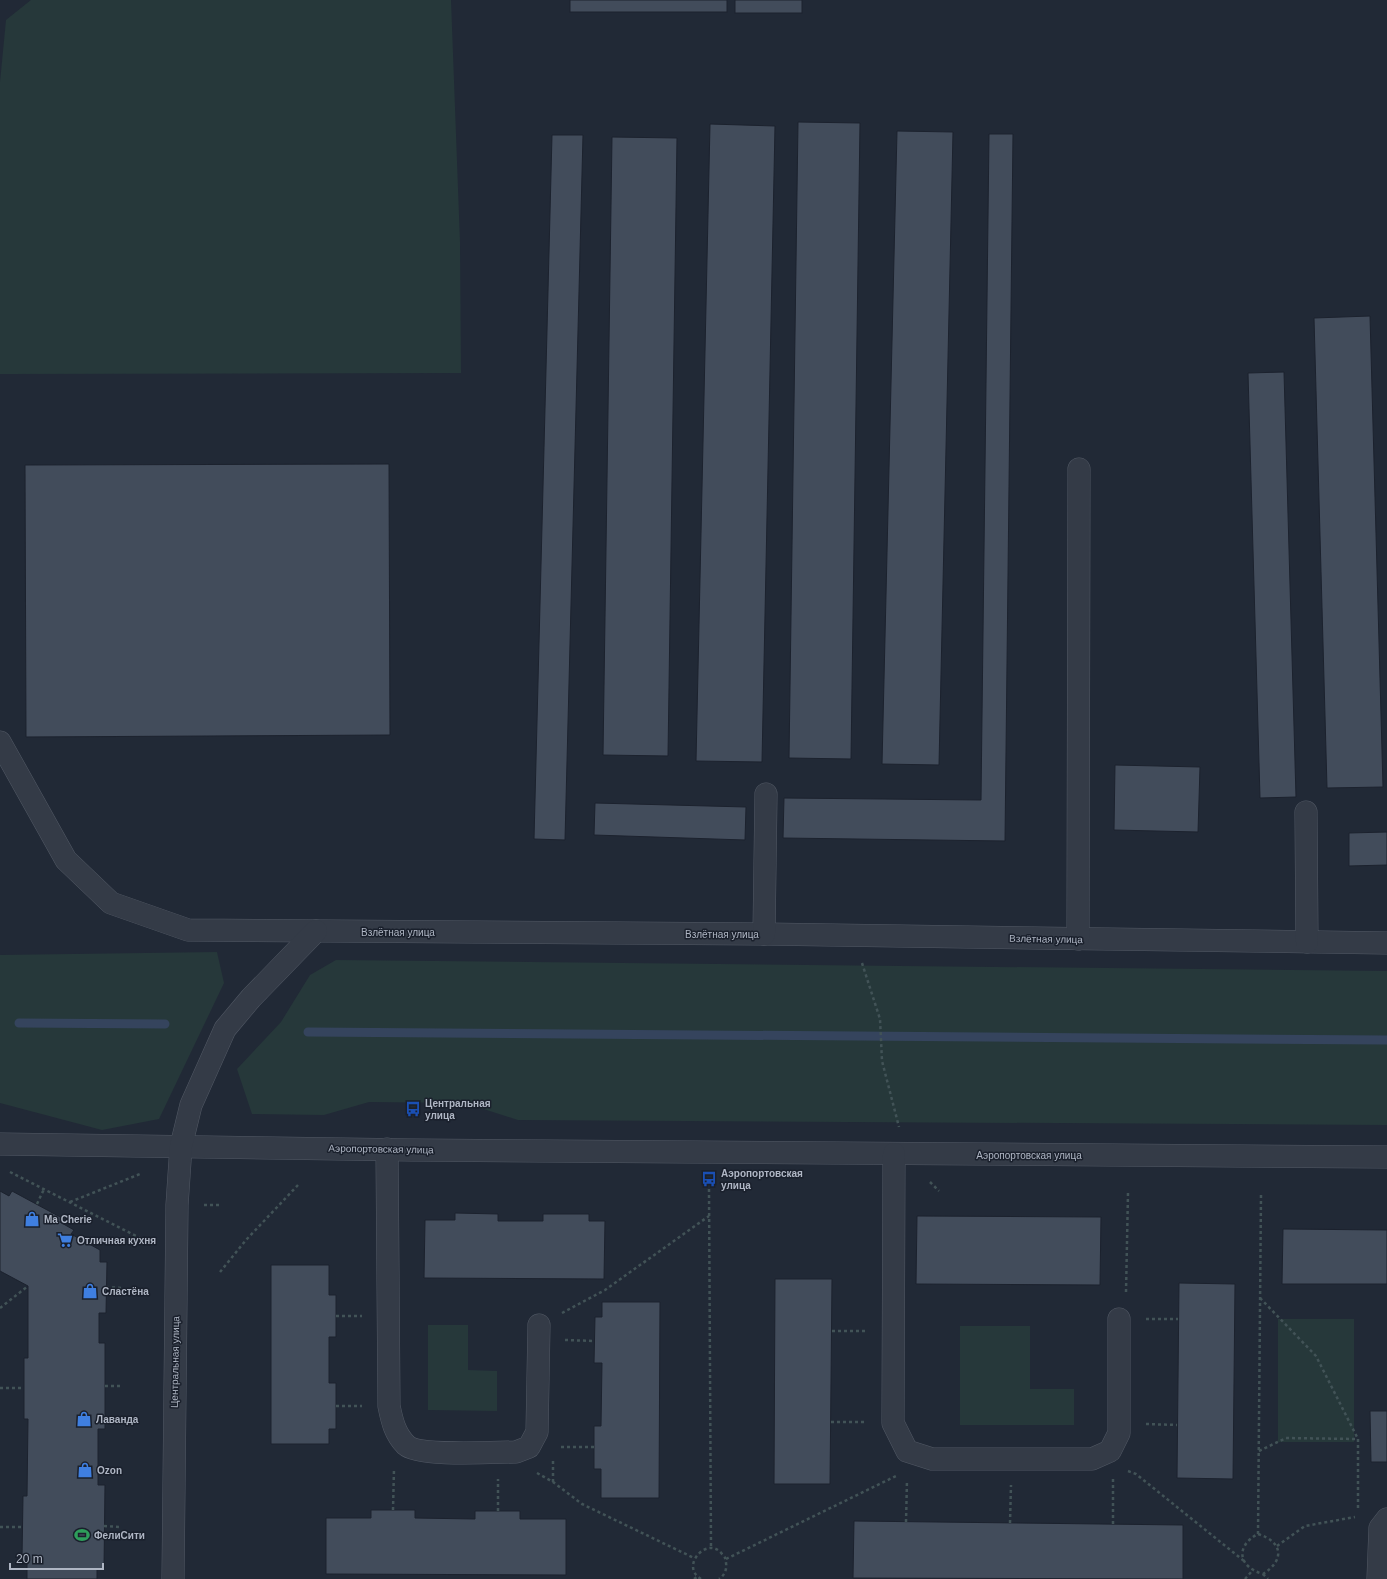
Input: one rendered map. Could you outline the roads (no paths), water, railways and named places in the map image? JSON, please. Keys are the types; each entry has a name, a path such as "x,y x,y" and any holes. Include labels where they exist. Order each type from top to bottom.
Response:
{"street":[{"path":"1078,939 1079,469"},
{"name":"Взлётная улица","path":"0,742 66,860 111,904 188,930 764,934 1387,943"},
{"path":"764,934 766,794"},
{"path":"1306,812 1307,942"},
{"path":"181,1146 191,1105 225,1029 251,998 316,931"},
{"name":"Аэропортовская улица","path":"0,1144 894,1154 1387,1157"},
{"name":"Центральная улица","path":"173,1579 177,1205 181,1146"},
{"path":"387,1149 388,1406 394,1428 407,1446 428,1452 516,1452 529,1447 537,1432 539,1325"},
{"path":"894,1154 893,1423 907,1461 932,1459 1112,1458 1119,1433 1119,1319"},
{"path":"1378,1579 1380,1528 1387,1518"}],"waterway":[{"path":"19,1023 165,1024"},
{"path":"308,1032 1387,1040"}],"place":[{"name":"Центральная улица","path":"413,1109"},
{"name":"Аэропортовская улица","path":"709,1179"},
{"name":"Ma Cherie","path":"32,1219"},
{"name":"Отличная кухня","path":"65,1240"},
{"name":"Сластёна","path":"90,1291"},
{"name":"Лаванда","path":"84,1419"},
{"name":"Ozon","path":"85,1470"},
{"name":"ФелиСити","path":"82,1535"}]}
